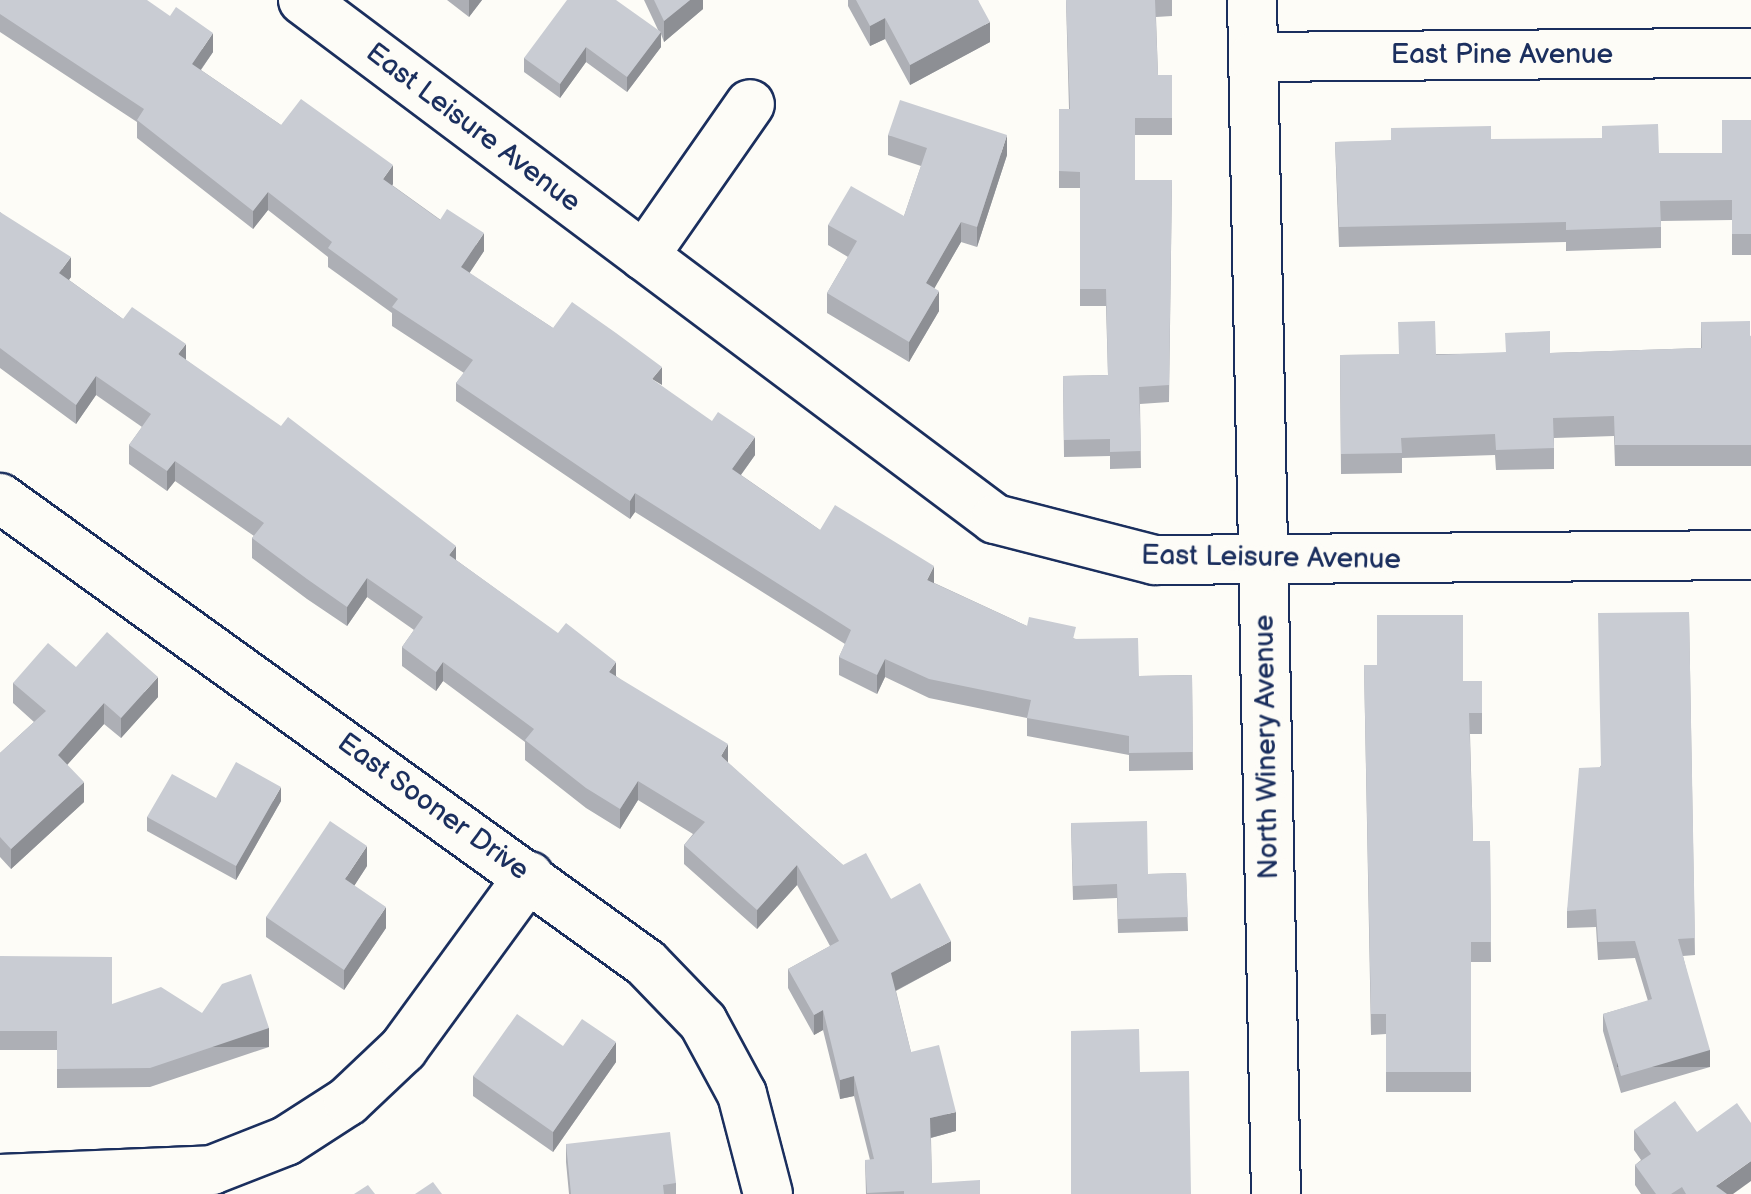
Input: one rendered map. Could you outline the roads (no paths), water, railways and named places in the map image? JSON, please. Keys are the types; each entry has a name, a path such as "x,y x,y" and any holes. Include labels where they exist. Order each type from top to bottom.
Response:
{"street":[{"name":"East Leisure Avenue","path":"303,0 995,520 1155,560 1751,556"},
{"name":"North Winery Avenue","path":"1252,0 1276,1194"},
{"name":"East Pine Avenue","path":"1253,57 1751,54"},
{"path":"644,256 750,104"},
{"name":"East Sooner Drive","path":"0,498 646,963 703,1022 742,1094 768,1194"},
{"path":"0,1179 212,1170 286,1141 348,1101 403,1049 530,876"}]}
